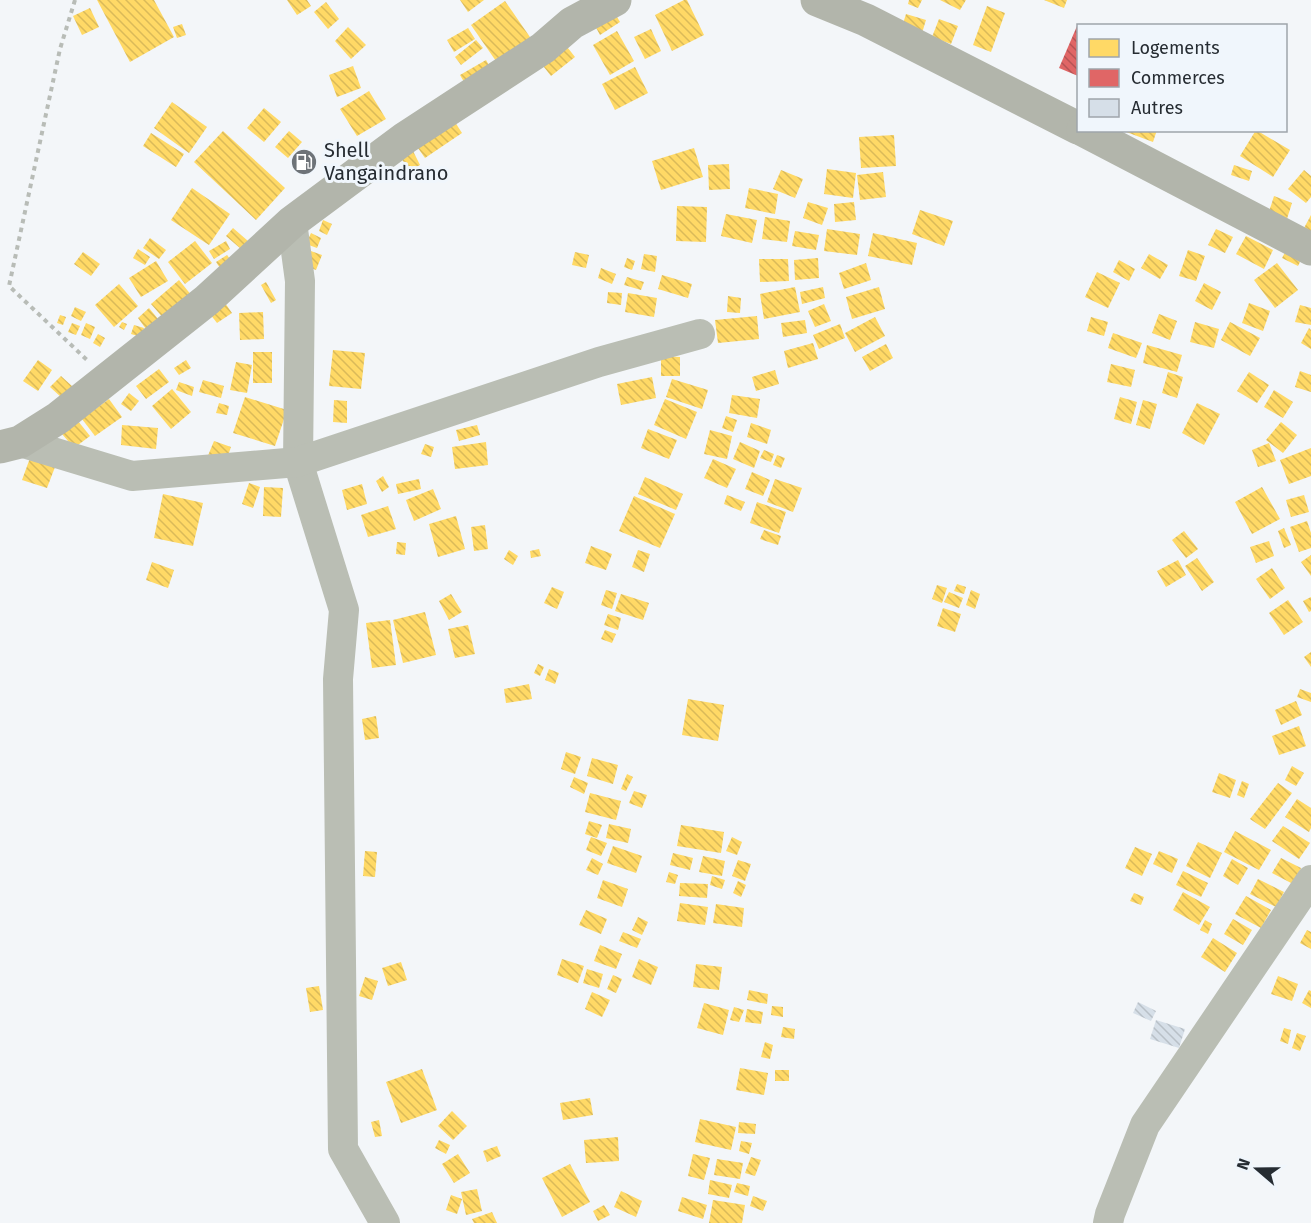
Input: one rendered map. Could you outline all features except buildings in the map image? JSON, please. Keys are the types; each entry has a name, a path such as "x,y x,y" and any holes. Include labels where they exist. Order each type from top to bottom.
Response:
{"main road":[{"path":"10,445 58,418 108,380 207,300 292,222 405,138 543,48 572,23 615,0"},
{"path":"817,0 866,20 1077,127"},
{"path":"1087,132 1311,249"}],"street":[{"path":"292,222 300,281 298,462 344,610 338,679 344,1149 385,1223"},
{"path":"10,445 132,476 298,462 599,362 700,334"},
{"path":"1108,1223 1145,1125 1311,880"}],"path":[{"path":"75,0 60,50 9,286 108,380"}],"place":[{"name":"Shell Vangaindrano","path":"304,162"}]}
